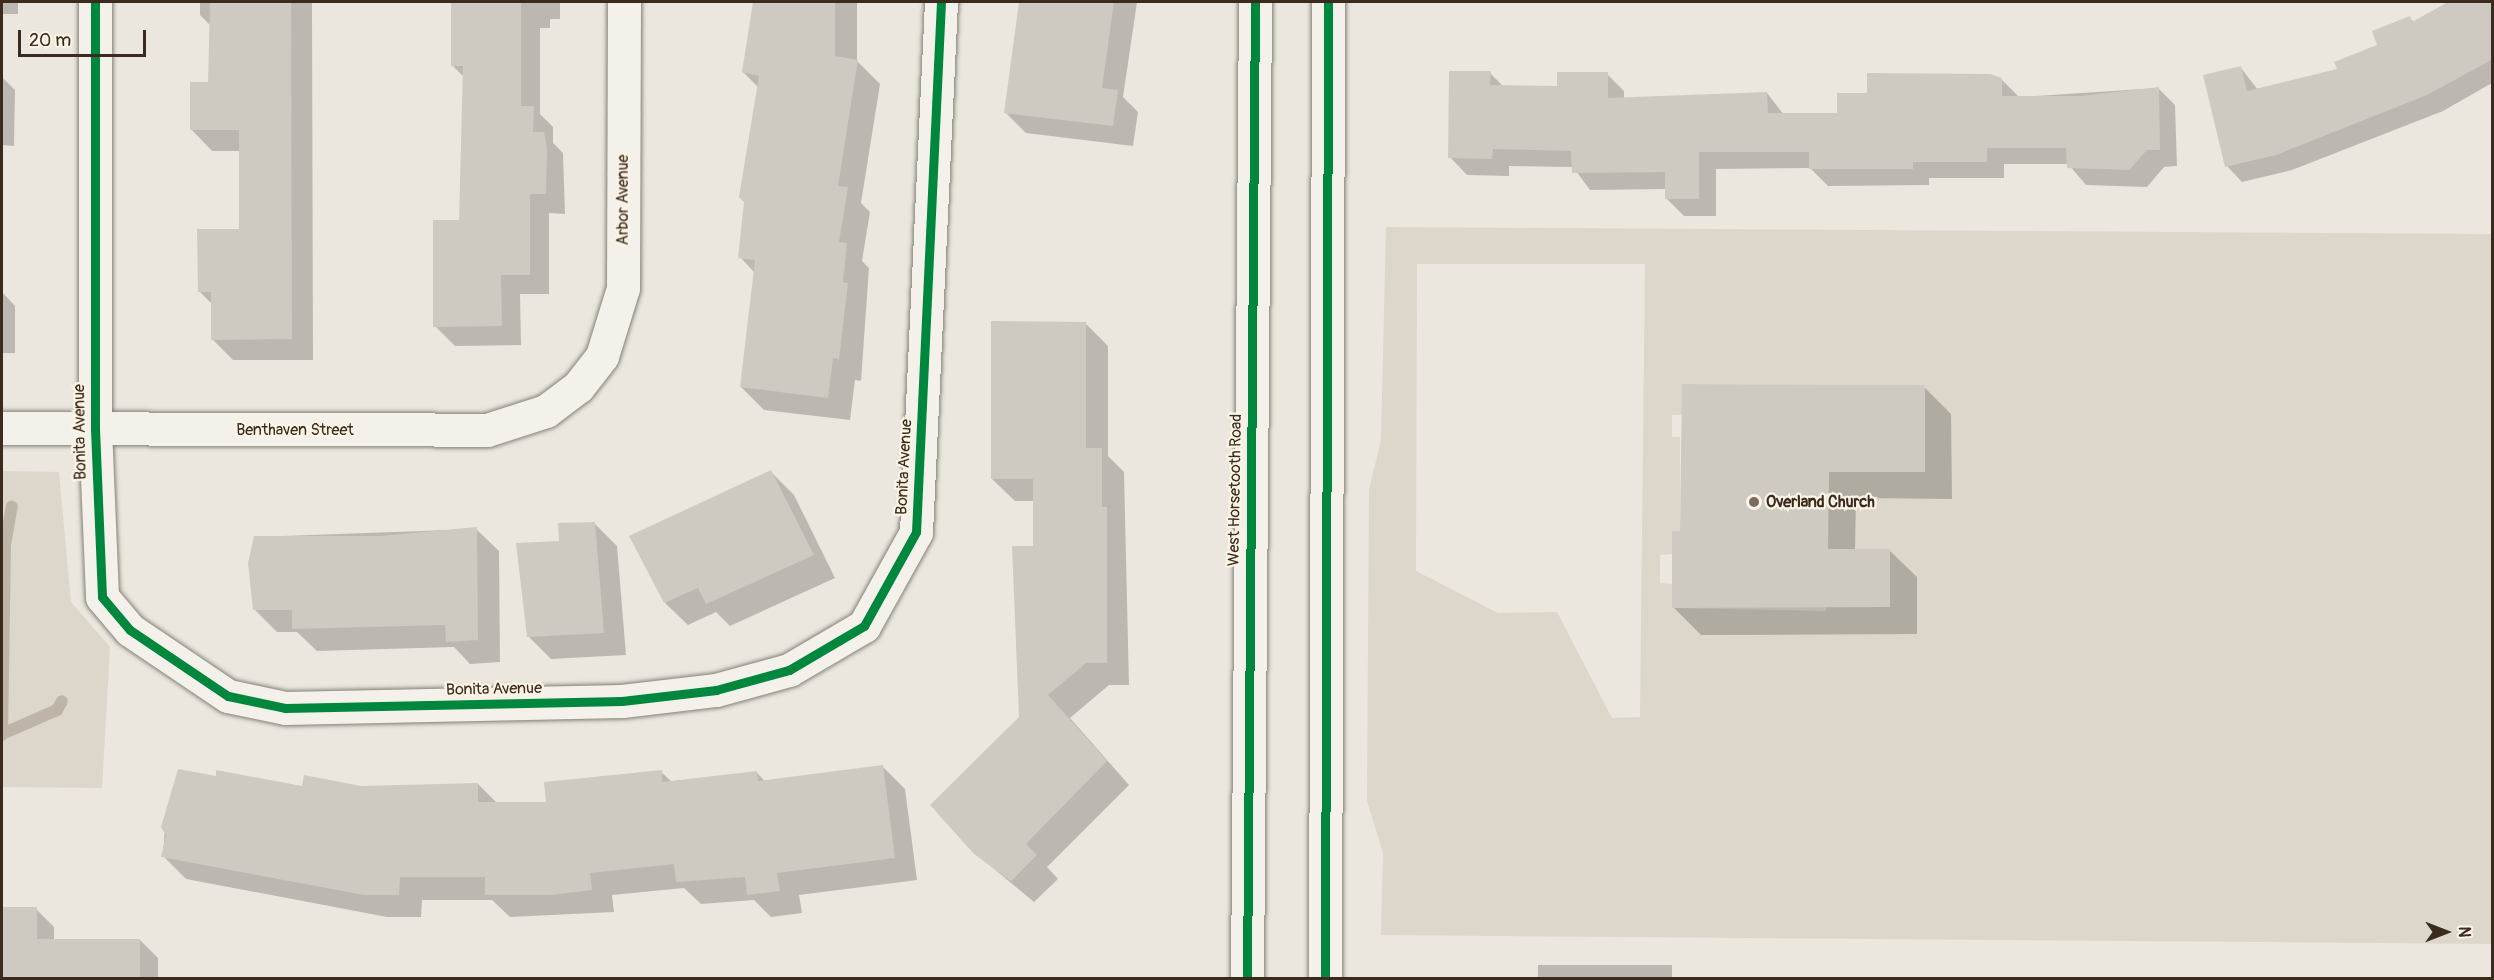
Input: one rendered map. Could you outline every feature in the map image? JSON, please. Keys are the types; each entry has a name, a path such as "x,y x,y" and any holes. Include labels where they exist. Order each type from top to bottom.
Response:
{"street":[{"name":"Bonita Avenue","path":"95,2 94,429 102,597 130,630 228,696 285,708 622,701 716,690 789,670 864,626 916,532 941,2"},
{"name":"Arbor Avenue","path":"578,387 602,356 623,288 624,2"},
{"name":"West Horsetooth Road","path":"1247,978 1255,2"},
{"path":"1325,978 1328,2"},
{"name":"Benthaven Street","path":"2,428 487,430 546,411 578,387"}],"shaded area":[{"path":"1386,227 2492,234 2492,944 1381,935 1383,853 1367,801 1369,490 1381,440","holes":["1417,264 1645,264 1640,717 1612,718 1557,612 1498,613 1416,571","1682,384 1924,385 1925,472 1829,472 1826,611 1672,608 1672,584 1660,583 1660,555 1672,554 1680,531 1680,437 1672,437 1672,415 1682,415","1859,549 1890,549 1890,607 1859,607"]},
{"path":"2,471 59,472 71,602 110,647 102,788 2,787"}],"building":[{"path":"210,2 291,2 292,339 211,340 211,292 198,292 197,229 239,229 239,130 190,130 190,82 208,82"},
{"path":"451,2 521,2 521,106 534,106 533,132 544,132 547,148 546,194 530,194 530,275 501,275 502,326 433,327 433,220 459,220 463,66 451,66"},
{"path":"753,2 835,2 835,56 858,60 838,186 848,187 839,242 847,243 843,282 848,283 839,359 833,358 828,398 740,387 755,260 738,258 744,202 739,197 759,76 742,72"},
{"path":"1019,2 1114,2 1102,88 1118,90 1113,126 1004,113"},
{"path":"2448,2 2493,2 2493,59 2427,95 2276,155 2225,167 2203,75 2241,66 2247,91 2337,69 2334,62 2377,45 2372,31 2410,16 2412,22"},
{"path":"1449,71 1491,71 1490,85 1557,86 1557,72 1608,72 1608,98 1767,92 1768,113 1837,113 1837,93 1867,93 1867,73 1990,74 2002,78 2002,96 2081,96 2159,87 2160,150 2147,150 2129,170 2067,168 2066,148 1987,148 1987,162 1913,162 1913,169 1809,169 1809,152 1699,152 1699,199 1665,199 1665,172 1572,173 1571,151 1493,149 1492,159 1448,158"},
{"path":"991,321 1086,322 1086,448 1102,448 1102,507 1107,507 1107,663 1086,663 1048,695 1107,761 1026,844 1037,855 1011,881 974,854 930,805 1019,717 1012,546 1033,546 1033,479 991,479"},
{"name":"Overland Church","path":"1682,384 1925,385 1925,472 1829,472 1828,549 1890,549 1890,607 1672,608 1672,531 1680,531"},
{"path":"771,470 814,555 706,604 698,588 664,603 629,536"},
{"path":"595,522 604,633 527,637 516,543 559,541 558,523"},
{"path":"477,527 478,640 446,642 445,625 292,629 292,610 253,610 248,563 254,536 381,536"},
{"path":"883,765 895,858 777,873 780,891 747,895 745,877 676,882 674,864 590,873 592,890 551,895 485,895 485,877 400,877 399,895 364,895 161,857 166,835 161,827 178,769 216,776 216,770 302,786 304,775 361,786 478,783 478,802 546,802 544,782 662,770 662,782 757,771 758,781"},
{"path":"2,907 37,907 37,939 140,939 140,978 2,978"}],"waterway":[{"path":"2,735 5,545 12,507"},
{"path":"2,734 57,710 62,701"}],"cycle path":[{"path":"95,2 95,429 102,597 130,630 228,696 285,708 622,701 716,690 789,670 864,626 916,532 941,2"},
{"path":"1247,978 1255,2"},
{"path":"1325,978 1328,2"}],"place":[{"name":"Overland Church","path":"1754,502"}]}
